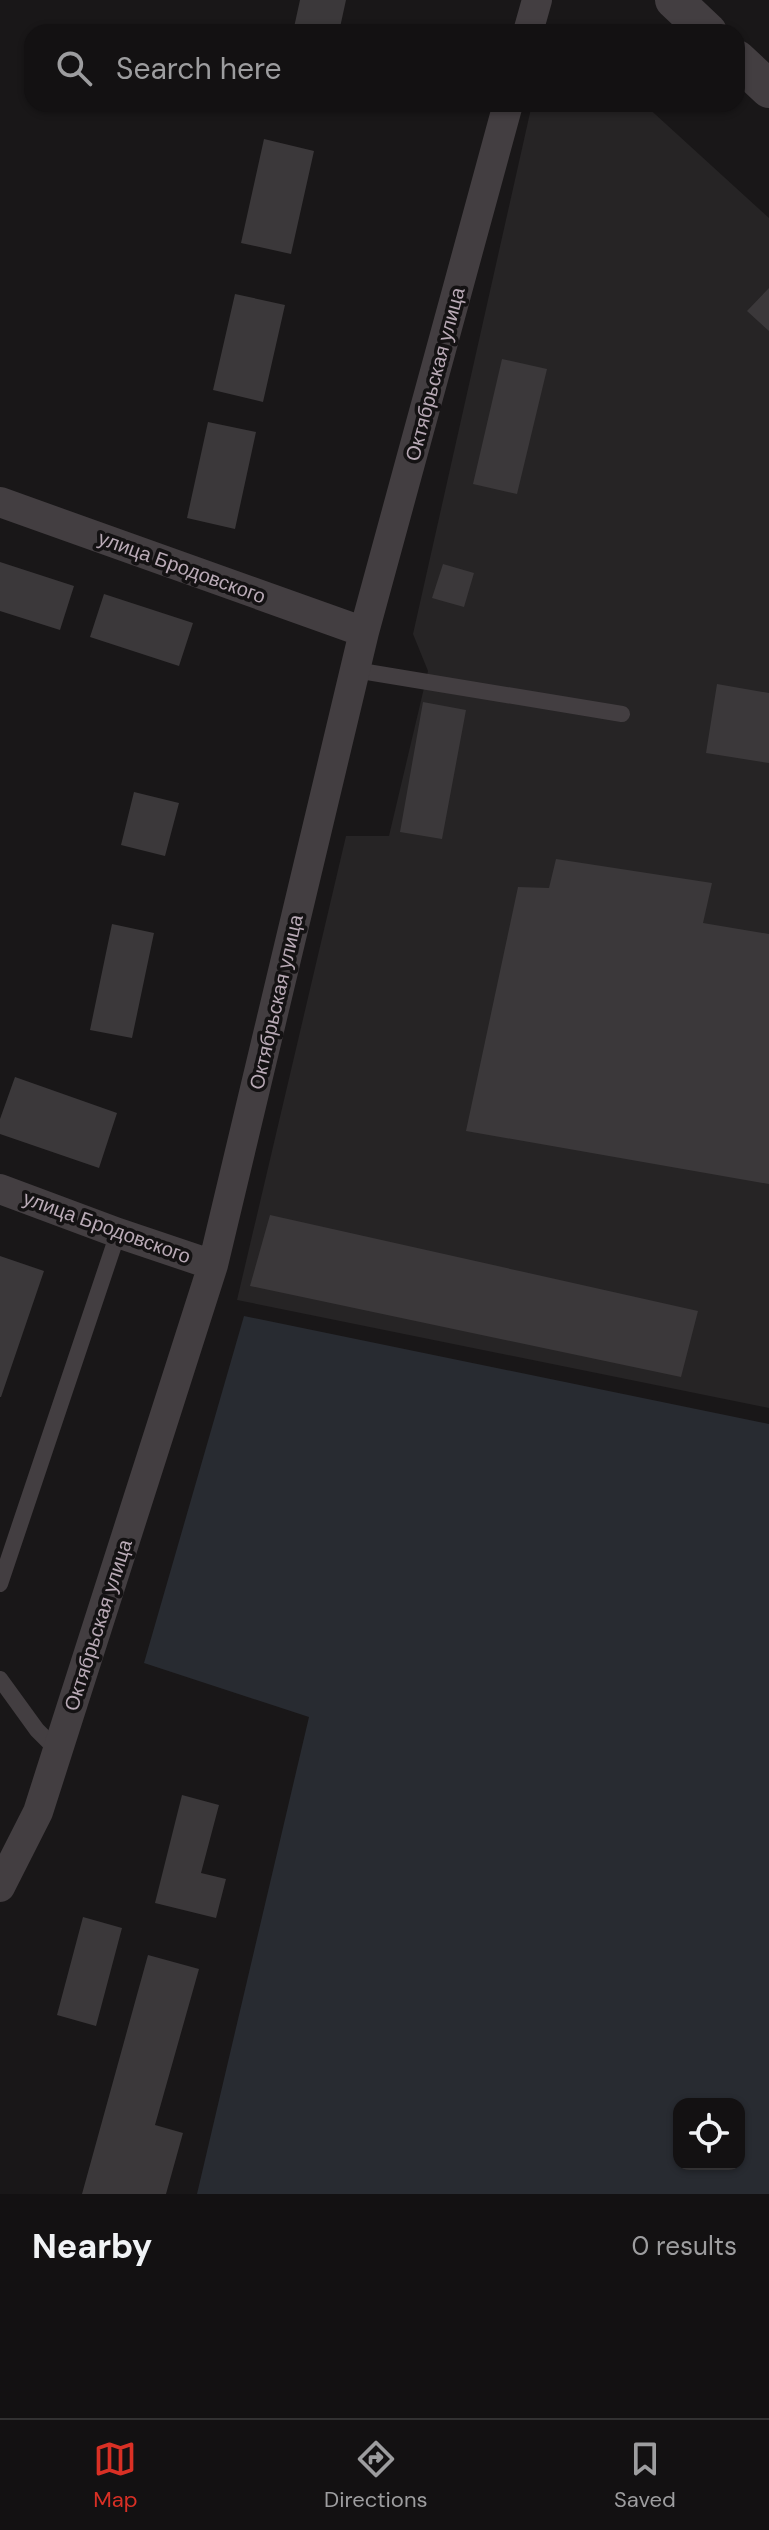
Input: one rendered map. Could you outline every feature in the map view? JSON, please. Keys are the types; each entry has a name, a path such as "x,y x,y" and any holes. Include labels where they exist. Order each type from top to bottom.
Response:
{"street":[{"path":"530,24 537,0"},
{"path":"674,0 700,24"},
{"path":"745,66 769,89"},
{"name":"Октябрьская улица","path":"0,1887 38,1812 213,1265 364,632 506,112"},
{"name":"улица Бродовского","path":"0,502 364,632"},
{"name":"улица Бродовского","path":"0,1189 213,1265"}],"lane":[{"path":"355,670 622,714"},
{"path":"0,1584 118,1233"},
{"path":"0,1679 37,1730 58,1751"}],"shaded area":[{"path":"530,112 653,112 769,218 769,1408 237,1300 346,836 389,836 428,671 413,634"},
{"path":"244,1316 769,1424 769,2194 197,2194 309,1717 144,1663"}],"building":[{"path":"300,0 346,0 341,24 295,24"},
{"path":"264,139 314,151 291,254 241,243"},
{"path":"769,288 769,331 747,311"},
{"path":"235,294 285,305 263,402 213,390"},
{"path":"502,359 547,369 517,494 473,484"},
{"path":"208,422 256,432 235,529 187,518"},
{"path":"0,562 74,586 60,630 0,611"},
{"path":"443,564 474,573 464,607 432,598"},
{"path":"104,594 193,623 179,666 90,637"},
{"path":"717,684 769,693 769,763 706,753"},
{"path":"423,702 466,710 442,839 400,832"},
{"path":"134,792 179,803 165,856 121,845"},
{"path":"556,859 712,883 703,923 769,934 769,1184 466,1131 518,887 549,888"},
{"path":"112,924 154,933 132,1038 90,1030"},
{"path":"15,1077 117,1113 99,1168 0,1134 0,1119"},
{"path":"270,1215 698,1311 681,1377 250,1286"},
{"path":"0,1256 44,1271 1,1397 0,1397"},
{"path":"182,1795 219,1805 201,1873 226,1879 216,1918 155,1903"},
{"path":"83,1917 122,1928 96,2026 57,2015"},
{"path":"148,1955 199,1969 155,2125 183,2133 166,2194 82,2194"}]}
